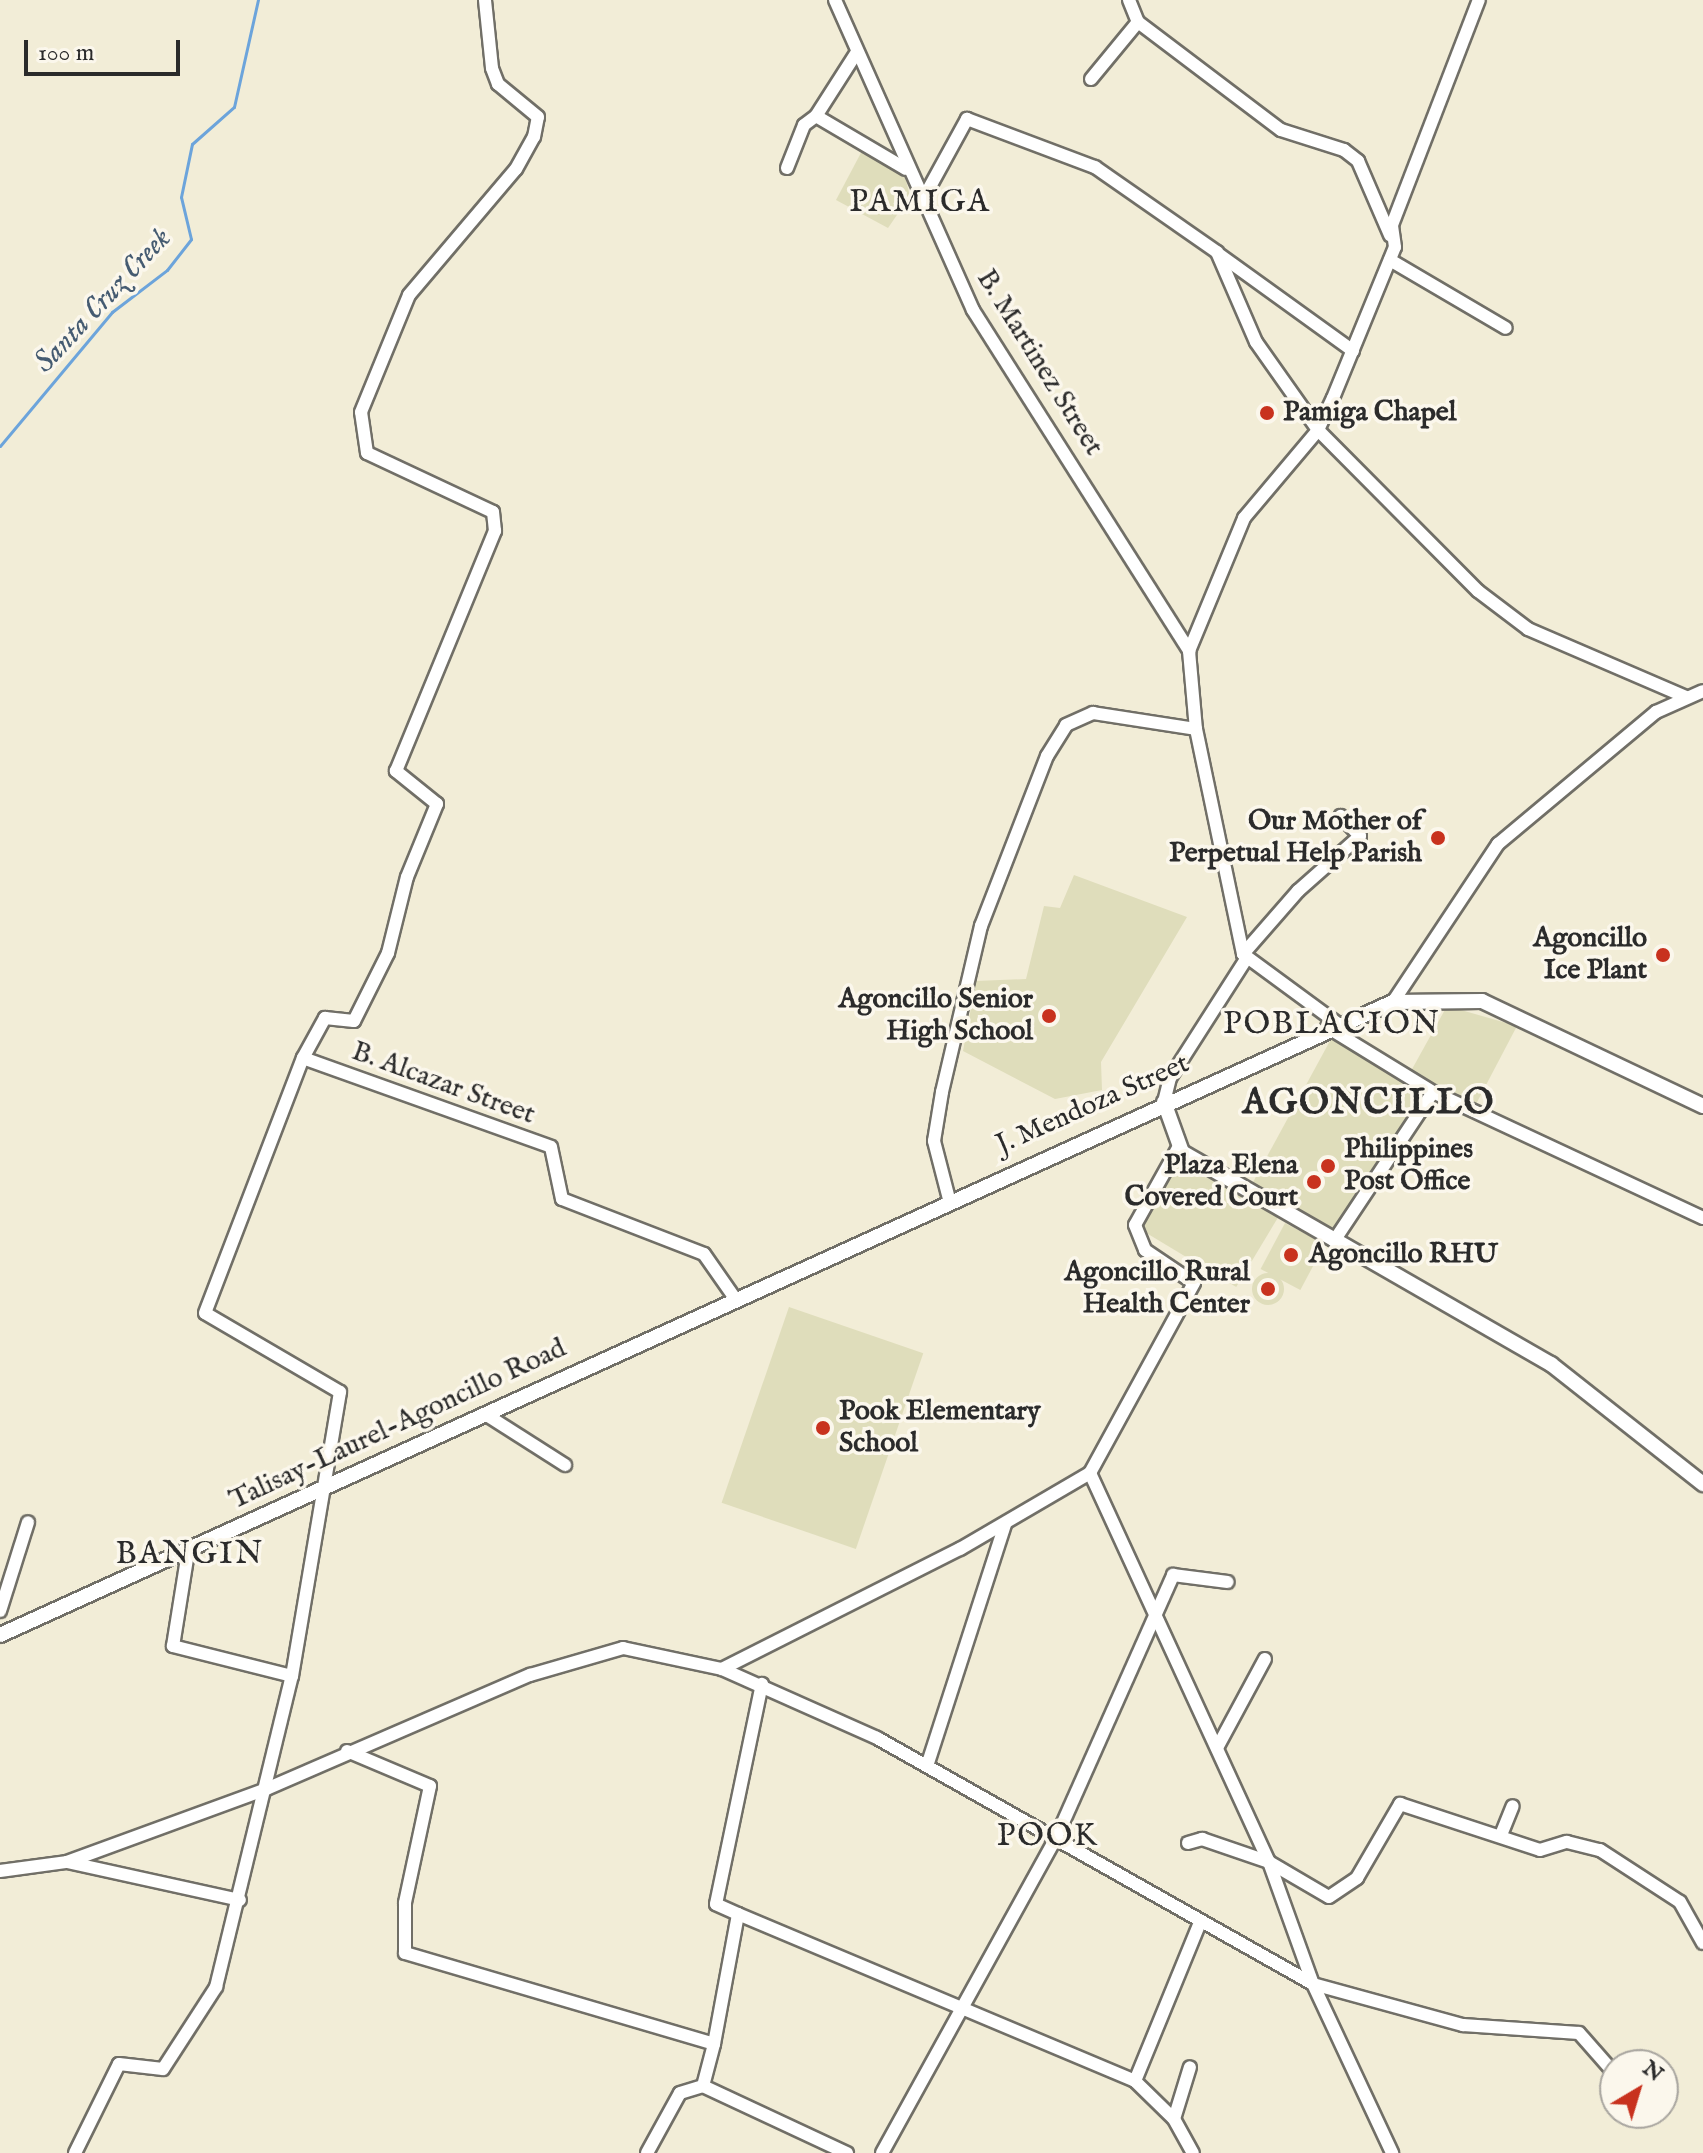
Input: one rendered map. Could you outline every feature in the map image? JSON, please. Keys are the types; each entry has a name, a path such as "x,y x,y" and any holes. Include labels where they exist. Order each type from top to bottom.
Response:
{"main road":[{"name":"J. Mendoza Street","path":"817,1260 1332,1025 1393,1002 1482,1001 1703,1106"},
{"path":"1164,1102 1178,1148 1551,1364 1703,1484"},
{"name":"Talisay-Laurel-Agoncillo Road","path":"0,1635 188,1552 817,1260"}],"street":[{"path":"75,2153 119,2064 163,2069 181,2052 216,1987 240,1900 292,1676 321,1490 340,1392 205,1313 303,1058 325,1018 354,1021 388,953 437,804 396,771 495,531 493,512 476,501 367,453 361,412 409,295 516,169 534,137 538,117 498,84 492,68 485,0"},
{"name":"B. Martinez Street","path":"835,0 921,203 973,310 1189,651"},
{"path":"1129,0 1138,22 1281,130 1358,161 1395,247"},
{"path":"1479,0 1392,225 1395,247 1318,430 1244,518 1189,651 1196,729 1245,956 1332,1025 1433,1092 1703,1218"},
{"path":"1091,79 1138,22"},
{"path":"787,168 804,125 816,116 857,52"},
{"path":"816,116 906,169"},
{"path":"921,203 959,124 984,121 1095,167 1353,351"},
{"path":"1217,252 1256,342 1318,430 1478,591 1528,629 1686,697"},
{"path":"1390,260 1506,328"},
{"path":"1393,1002 1498,844 1590,763 1686,697 1703,691"},
{"path":"949,1199 934,1141 942,1092 981,926 1047,756 1066,725 1093,713 1196,729"},
{"path":"1164,1102 1170,1078 1245,956 1360,836 1341,816"},
{"name":"B. Alcazar Street","path":"303,1058 551,1147 562,1199 704,1254 734,1297"},
{"path":"1334,1241 1433,1092"},
{"path":"722,1669 1005,1525 1090,1473 1194,1283 1145,1250 1135,1225 1178,1148"},
{"path":"485,1414 565,1465"},
{"path":"1090,1473 1269,1862 1313,1984 1392,2153"},
{"path":"0,1611 28,1522"},
{"path":"928,1763 1005,1525"},
{"path":"188,1552 173,1646 292,1676"},
{"path":"882,2153 1057,1836 1180,1571 1222,1587 1228,1582"},
{"path":"0,1871 67,1862 266,1789 347,1751 530,1675 623,1648 722,1669 762,1684 928,1763 1057,1836 1199,1925 1313,1984 1463,2025 1579,2033 1599,2056"},
{"path":"1217,1748 1265,1659"},
{"path":"762,1684 716,1904 966,2004 1135,2081 1174,2119 1193,2153"},
{"path":"347,1751 430,1786 405,1903 405,1953 714,2044"},
{"path":"1188,1843 1202,1839 1269,1862 1329,1897 1345,1891 1400,1804 1540,1850 1567,1842 1600,1850 1680,1902 1703,1943"},
{"path":"1501,1835 1513,1806"},
{"path":"67,1862 240,1900"},
{"path":"703,2086 714,2044 738,1914"},
{"path":"1135,2081 1199,1925"},
{"path":"1174,2119 1190,2067"},
{"path":"647,2153 680,2093 703,2086 847,2153"}],"shaded area":[{"path":"863,149 904,173 910,196 888,228 836,200"},
{"name":"Agoncillo Senior High School","path":"1074,875 1187,917 1101,1062 1102,1090 1055,1099 963,1051 976,981 1026,979 1044,906 1060,908"},
{"path":"1447,1006 1517,1026 1475,1106 1411,1071"},
{"path":"1331,1039 1428,1097 1333,1230 1252,1184"},
{"path":"1179,1157 1278,1217 1236,1287 1137,1227"},
{"name":"Agoncillo RHU","path":"1285,1223 1325,1244 1300,1290 1261,1269"},
{"name":"Agoncillo Rural Health Center","path":"1268,1273 1279,1278 1284,1289 1279,1300 1268,1305 1257,1300 1252,1289 1257,1278"},
{"name":"Pook Elementary School","path":"789,1307 923,1353 856,1549 722,1503"}],"waterway":[{"name":"Santa Cruz Creek","path":"0,446 112,312 167,270 191,239 181,197 192,144 234,107 258,0"}],"place":[{"name":"Pamiga Chapel","path":"1267,413"},
{"name":"Our Mother of Perpetual Help Parish","path":"1438,838"},
{"name":"Agoncillo Ice Plant","path":"1663,955"},
{"name":"Agoncillo Senior High School","path":"1049,1016"},
{"name":"Philippines Post Office","path":"1328,1166"},
{"name":"Plaza Elena Covered Court","path":"1314,1182"},
{"name":"Agoncillo RHU","path":"1291,1255"},
{"name":"Agoncillo Rural Health Center","path":"1268,1289"},
{"name":"Pook Elementary School","path":"823,1428"}],"district":[{"name":"PAMIGA","path":"920,203"},
{"name":"POBLACION","path":"1332,1025"},
{"name":"AGONCILLO","path":"1369,1104"},
{"name":"BANGIN","path":"190,1555"},
{"name":"POOK","path":"1048,1837"}]}
